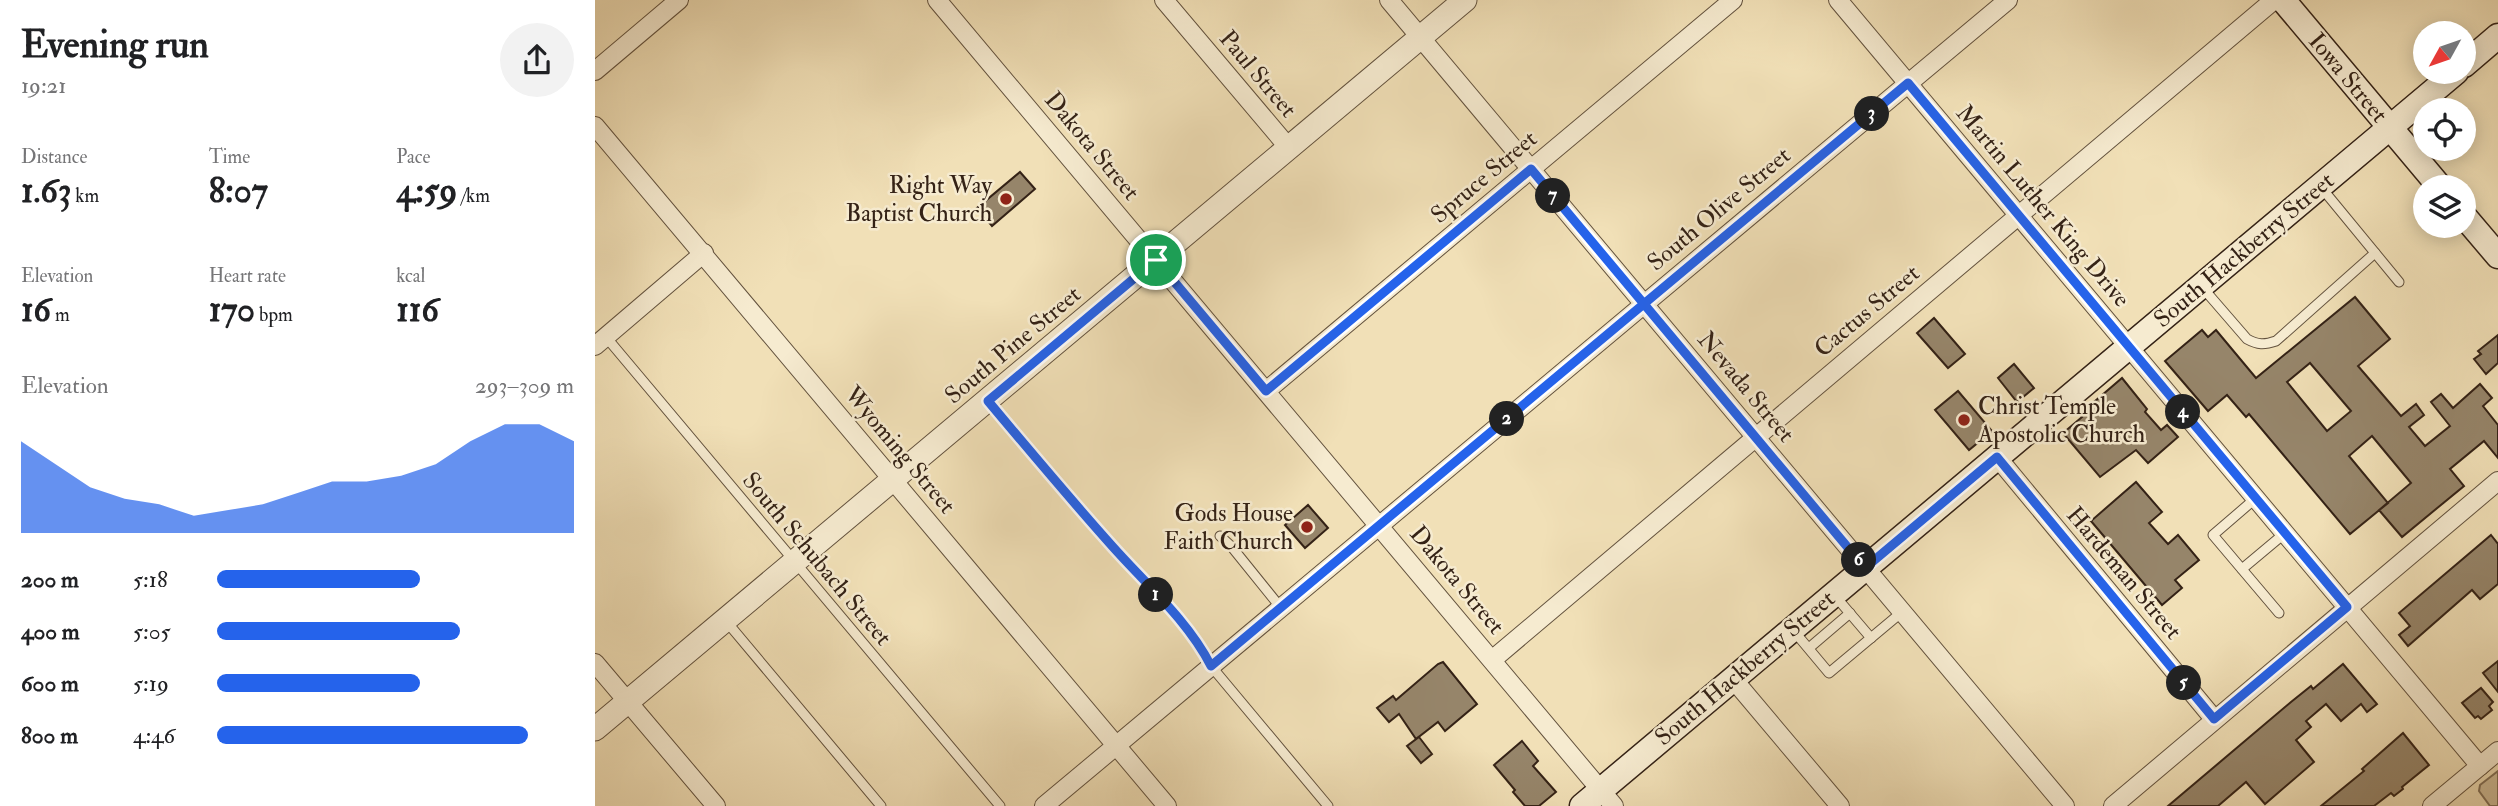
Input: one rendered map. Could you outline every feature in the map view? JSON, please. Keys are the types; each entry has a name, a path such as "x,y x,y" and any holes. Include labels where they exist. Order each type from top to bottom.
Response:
{"main road":[{"name":"Iowa Street","path":"2283,0 2430,175"},
{"path":"2476,55 2498,36"},
{"name":"South Hackberry Street","path":"1582,806 1608,798 1733,679 2442,84"},
{"path":"2476,230 2498,256"}],"street":[{"path":"595,71 679,0"},
{"name":"Dakota Street","path":"937,0 1608,798"},
{"name":"Paul Street","path":"1164,0 1289,148"},
{"name":"Nevada Street","path":"1389,0 2065,806"},
{"name":"South Pine Street","path":"595,729 1465,0"},
{"name":"Spruce Street","path":"1266,391 1733,0"},
{"name":"Martin Luther King Drive","path":"1837,0 2480,766"},
{"name":"South Olive Street","path":"1044,806 2007,0"},
{"name":"Cactus Street","path":"1492,660 2274,0"},
{"name":"Wyoming Street","path":"595,126 1167,806"},
{"path":"601,342 704,253"},
{"name":"Hardeman Street","path":"1997,457 2214,719"},
{"path":"2113,806 2498,481"},
{"path":"595,663 716,806"},
{"path":"1733,679 1840,806"},
{"path":"2432,806 2498,751"}],"lane":[{"path":"2320,186 2399,282"},
{"path":"2201,286 2247,339 2256,344 2266,344 2276,341 2375,253"},
{"name":"South Schubach Street","path":"601,342 795,563 1000,806"},
{"path":"988,401 1201,648 1211,666 1328,806"},
{"path":"2256,498 2213,535 2279,613"},
{"path":"2242,569 2285,533"},
{"path":"1220,536 1281,608"},
{"path":"1834,594 1871,638"},
{"path":"1792,629 1829,673 1902,612"},
{"path":"1809,649 1850,613"},
{"path":"726,621 881,806"}],"shaded area":[{"path":"2498,771 2498,806 2490,806 2479,791 2480,785"}],"building":[{"name":"Right Way Baptist Church","path":"1020,172 1035,189 992,226 977,208"},
{"path":"2355,297 2390,339 2358,366 2401,416 2416,404 2424,415 2409,427 2425,446 2450,426 2431,402 2441,394 2453,408 2480,384 2492,398 2483,406 2498,425 2498,458 2484,441 2450,469 2464,486 2402,537 2379,510 2350,534 2249,414 2246,417 2227,395 2208,411 2165,361 2202,330 2208,337 2216,330 2256,378","holes":["2310,363 2351,411 2327,431 2287,382","2372,436 2411,483 2388,503 2349,456"]},
{"path":"1934,318 1965,354 1948,368 1917,333"},
{"path":"2498,335 2498,363 2486,374 2474,359 2481,354 2478,351"},
{"path":"2014,364 2034,388 2017,402 1998,378"},
{"path":"2122,378 2161,430 2167,425 2178,437 2148,463 2136,450 2100,477 2063,433 2082,417 2080,414"},
{"name":"Christ Temple Apostolic Church","path":"1958,391 1992,431 1969,450 1935,410"},
{"path":"2136,482 2162,512 2149,523 2168,544 2178,535 2199,560 2175,580 2182,588 2162,605 2091,521"},
{"name":"Gods House Faith Church","path":"1308,505 1328,528 1305,548 1285,525"},
{"path":"2491,535 2498,544 2498,584 2480,599 2472,590 2408,646 2399,635 2410,626 2399,613"},
{"path":"2498,661 2498,692 2483,673"},
{"path":"1443,662 1477,704 1445,731 1438,722 1416,739 1399,714 1389,722 1377,708 1393,696 1396,700"},
{"path":"2343,664 2377,704 2367,712 2361,704 2341,721 2326,704 2306,721 2311,727 2296,740 2314,762 2265,804 2246,782 2218,806 2168,806 2291,702 2311,686 2313,689"},
{"path":"2481,688 2493,702 2489,706 2492,710 2481,719 2478,716 2475,718 2462,703"},
{"path":"2403,733 2429,765 2402,787 2403,789 2394,796 2391,793 2374,806 2321,806 2364,771 2362,769"},
{"path":"1419,737 1432,754 1421,763 1407,746"},
{"path":"1522,741 1538,761 1533,766 1556,792 1539,806 1525,806 1494,765"}],"place":[{"name":"Right Way Baptist Church","path":"1006,199"},
{"name":"Christ Temple Apostolic Church","path":"1964,420"},
{"name":"Gods House Faith Church","path":"1307,527"}],"route":[{"path":"1156,260 988,401 1201,648 1211,666 1644,304 1908,83 2347,607 2214,719 1997,457 1865,568 1700,371 1644,304 1531,169 1266,391 1156,260"}]}
